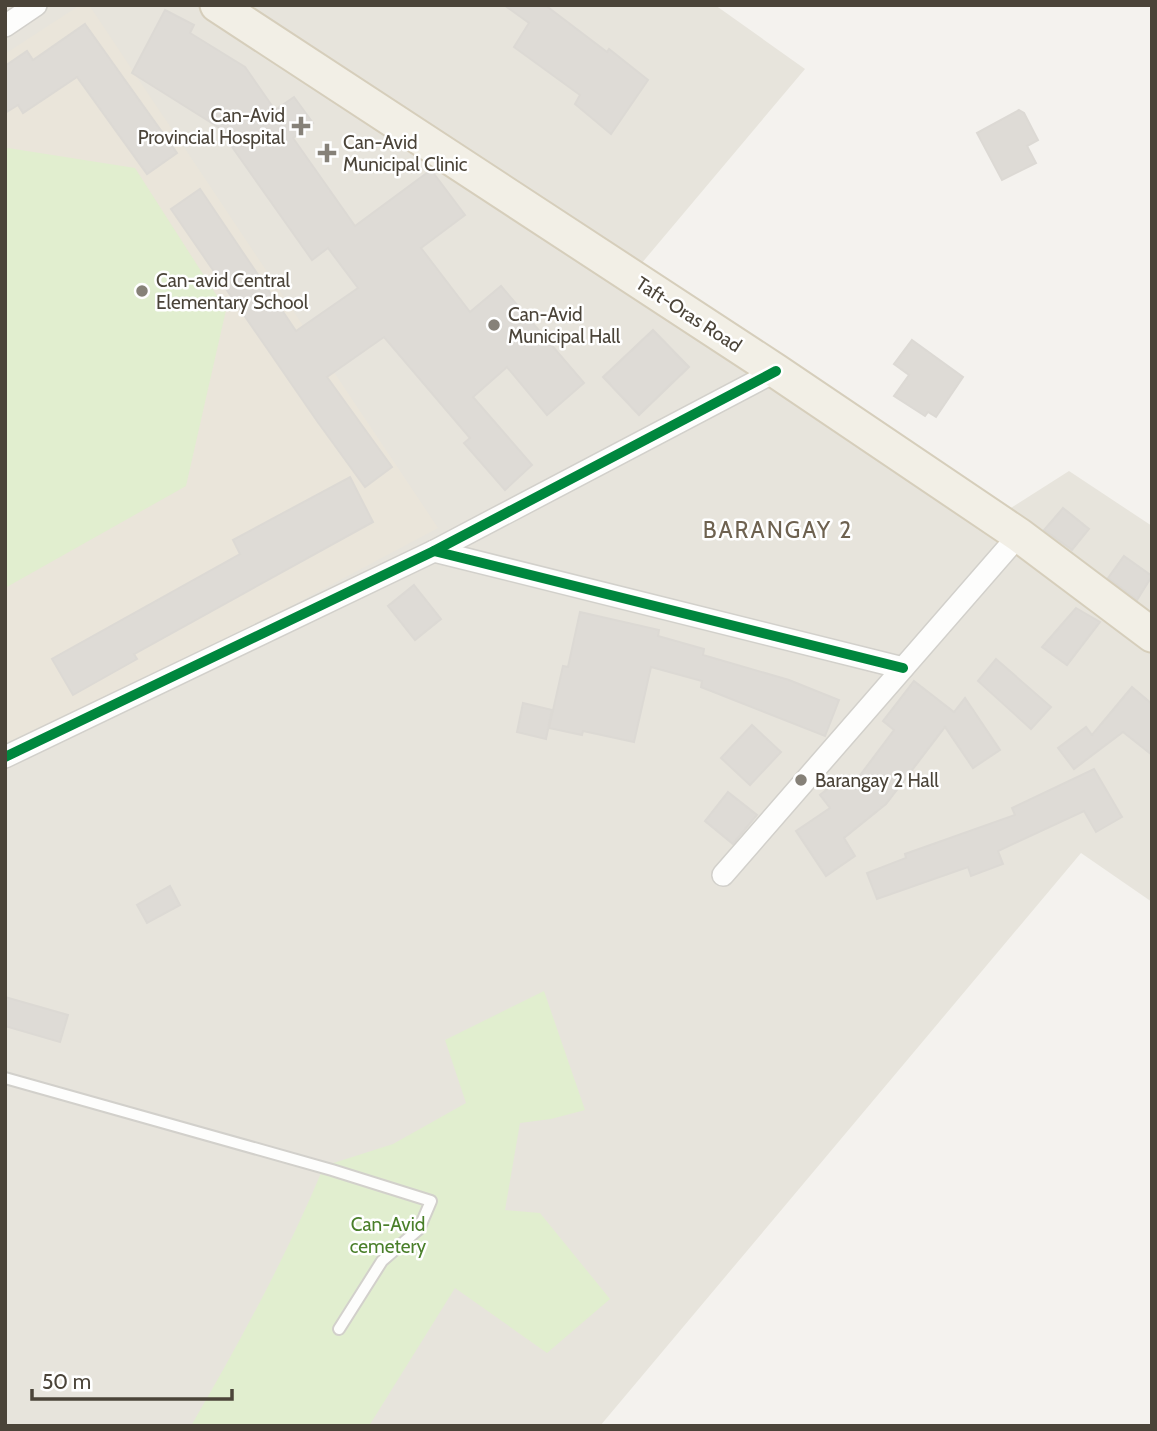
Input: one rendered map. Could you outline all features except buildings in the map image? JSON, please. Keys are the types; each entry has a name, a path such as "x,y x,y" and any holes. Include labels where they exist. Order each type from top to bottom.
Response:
{"main road":[{"name":"Taft-Oras Road","path":"217,5 776,371 1019,535 1152,635"}],"street":[{"path":"5,26 36,5"},
{"path":"5,757 434,551 776,371"},
{"path":"723,875 1019,535"},
{"path":"434,551 903,668"}],"lane":[{"path":"5,1078 332,1170 431,1201 419,1229 382,1261 339,1329"}],"shaded area":[{"path":"5,5 715,5 805,69 625,283 995,518 1069,471 1152,526 1152,902 1081,853 600,1426 5,1426"},
{"name":"Can-avid Central Elementary School","path":"80,5 89,5 438,528 5,758 5,54"}],"green space":[{"path":"8,148 135,168 226,310 186,486 5,588 5,150"},
{"name":"Can-Avid cemetery","path":"544,991 585,1110 551,1119 520,1123 505,1210 540,1213 610,1299 547,1353 455,1288 369,1426 191,1426 262,1298 324,1166 393,1144 466,1103 445,1040"}],"cycle path":[{"path":"5,757 434,551 776,371"},
{"path":"434,551 903,668"}],"place":[{"name":"Can-Avid Provincial Hospital","path":"301,126"},
{"name":"Can-Avid Municipal Clinic","path":"327,153"},
{"name":"Can-avid Central Elementary School","path":"142,291"},
{"name":"Can-Avid Municipal Hall","path":"494,325"},
{"name":"Barangay 2 Hall","path":"801,780"}],"district":[{"name":"BARANGAY 2","path":"778,530"}]}
